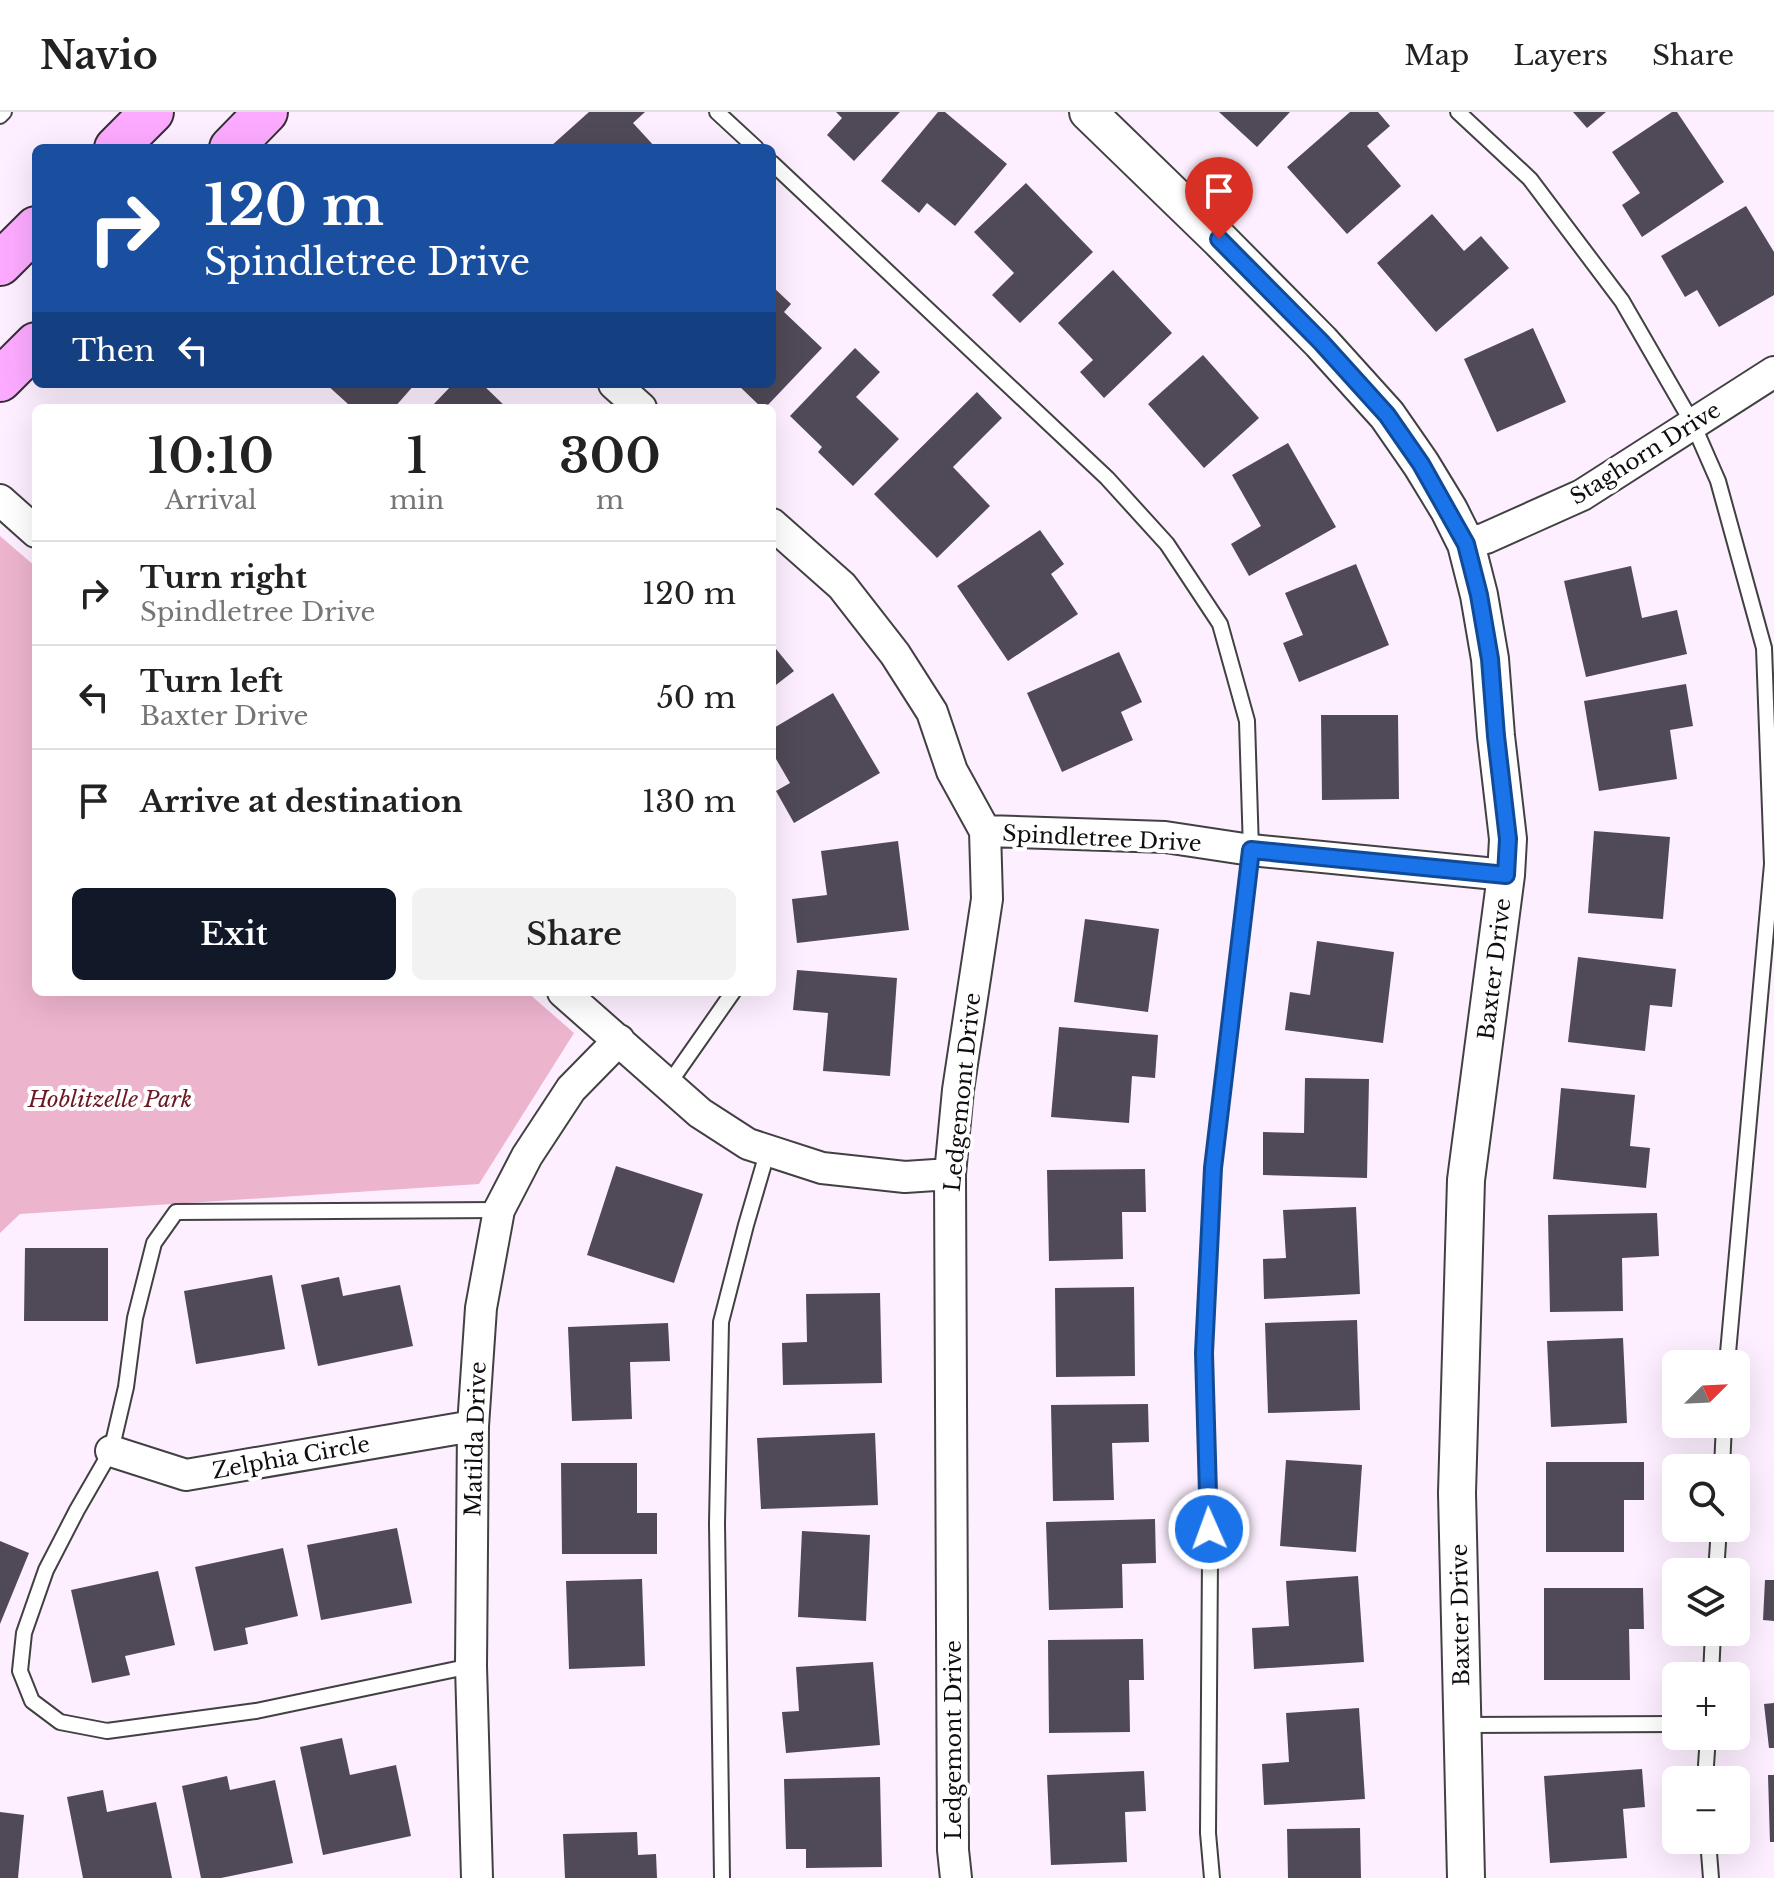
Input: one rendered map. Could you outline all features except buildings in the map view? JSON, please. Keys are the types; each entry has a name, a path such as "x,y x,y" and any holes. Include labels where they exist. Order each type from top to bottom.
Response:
{"main road":[{"path":"120,144 152,112"},
{"path":"235,144 266,112"},
{"path":"0,264 32,232"},
{"path":"0,380 32,348"}],"street":[{"name":"Baxter Drive","path":"1088,112 1321,342 1387,415 1421,464 1466,544 1479,595 1490,659 1508,839 1506,875 1466,1180 1457,1493 1466,1878"},
{"name":"Staghorn Drive","path":"1466,544 1582,495 1774,372"},
{"path":"618,388 636,404"},
{"path":"0,500 32,528"},
{"name":"Ledgemont Drive","path":"776,528 842,586 895,654 932,712 952,771 985,831 987,899 958,1090 950,1174 953,1850 956,1878"},
{"name":"Spindletree Drive","path":"985,831 1165,837 1251,850 1506,875"},
{"path":"568,996 700,1113 748,1144 822,1168 905,1177 950,1174"},
{"name":"Matilda Drive","path":"477,1878 471,1666 473,1426 481,1308 499,1210 527,1156 571,1089 619,1040"},
{"name":"Zelphia Circle","path":"111,1451 186,1475 473,1426"}],"lane":[{"path":"717,112 752,144"},
{"path":"1458,112 1530,179 1622,301 1693,424 1718,481 1764,648 1772,864 1728,1350"},
{"path":"776,167 1107,478 1167,544 1220,624 1247,721 1251,850 1213,1168 1204,1353 1210,1559 1208,1833 1212,1878"},
{"path":"668,1085 730,996"},
{"path":"722,1878 717,1523 721,1322 768,1150"},
{"path":"471,1666 256,1711 107,1731 60,1722 32,1701 20,1671 24,1633 46,1570 111,1451 126,1387 135,1318 154,1243 176,1212 499,1210"},
{"path":"1463,1725 1662,1724"},
{"path":"1709,1854 1711,1878"}],"green space":[{"name":"Hoblitzelle Park","path":"0,536 32,564 32,996 532,996 574,1033 479,1184 20,1214 0,1233"}],"route":[{"path":"1209,1529 1204,1353 1213,1168 1251,850 1506,875 1508,839 1490,659 1466,544 1421,464 1387,415 1321,342 1219,239"}]}
